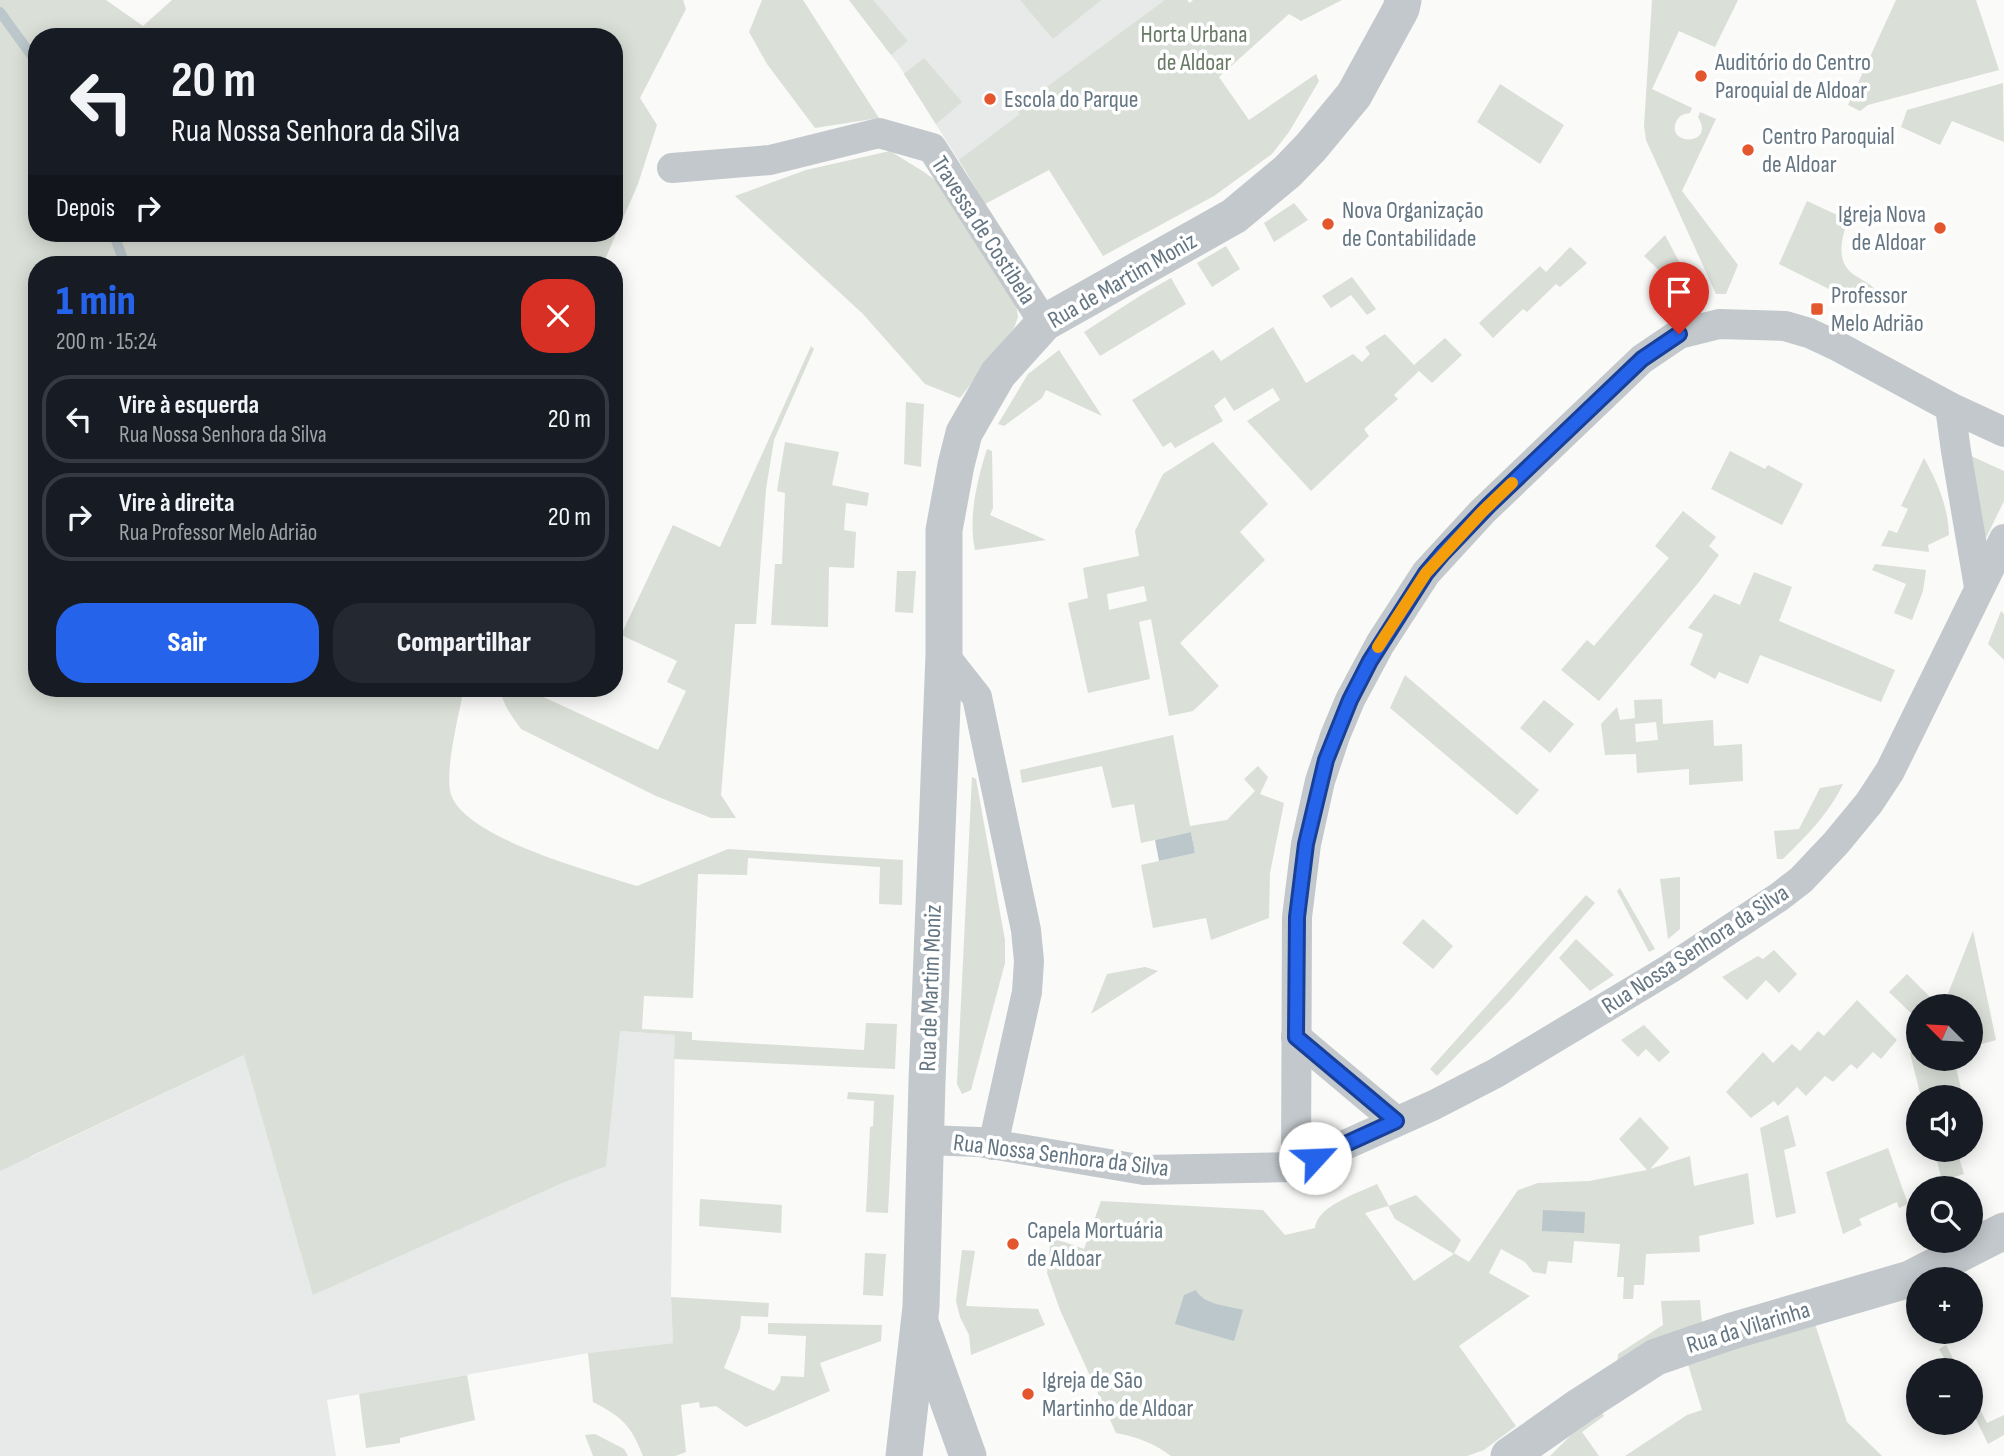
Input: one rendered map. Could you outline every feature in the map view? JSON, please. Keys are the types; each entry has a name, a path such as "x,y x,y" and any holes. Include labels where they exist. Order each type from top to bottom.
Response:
{"street":[{"name":"Rua de Martim Moniz","path":"920,1320 944,655 944,530 964,433 998,374 1044,323 1234,216 1288,171 1354,95 1404,0"},
{"name":"Travessa de Costibela","path":"672,168 770,160 879,133 932,148 1044,323"},
{"path":"1296,1167 1297,917 1306,844 1326,760 1350,700 1380,644 1426,573 1482,512 1642,359 1679,334 1719,324 1785,326 1809,333 1950,407 2004,432"},
{"path":"1950,407 1979,587"},
{"name":"Rua Nossa Senhora da Silva","path":"926,1140 979,1142 1144,1170 1296,1167 1434,1105 1496,1073 1671,968 1801,880 1870,803 1890,771 2004,539"},
{"path":"944,655 977,697 1026,930 1029,961 1027,992 993,1144"},
{"path":"1296,1037 1396,1121"},
{"name":"Rua da Vilarinha","path":"1509,1456 1656,1357 1720,1335 1910,1279 2004,1231"},
{"path":"904,1456 920,1320"},
{"path":"920,1320 968,1456"}],"shaded area":[{"name":"Escola do Parque","path":"849,0 1187,0 964,169 898,64"},
{"path":"1191,832 1195,853 1159,861 1155,840"},
{"path":"620,1031 675,1035 671,1297 673,1343 588,1353 327,1400 336,1456 0,1456 0,1090 31,1157 244,1055"},
{"path":"1543,1210 1585,1212 1584,1233 1542,1231"},
{"path":"1196,1290 1210,1302 1243,1310 1234,1341 1175,1324 1184,1295"}],"green space":[{"path":"0,0 106,0 143,26 172,0 683,0 686,9 640,98 657,125 638,184 623,218 623,28 28,28 28,242 613,242 606,256 28,256 28,697 462,697 451,754 449,780 450,790 458,807 476,823 501,837 561,862 637,886 728,849 903,860 902,905 879,904 880,867 748,858 747,875 698,874 693,998 644,996 642,1029 692,1032 692,1040 864,1050 866,1023 897,1024 895,1069 674,1059 675,1035 620,1031 606,1166 562,1183 313,1295 244,1055 0,1171"},
{"path":"762,0 803,0 879,118 815,128 767,64 749,32"},
{"path":"849,0 873,0 908,41 891,55"},
{"path":"1020,0 1101,0 1053,39"},
{"name":"Horta Urbana de Aldoar","path":"1165,0 1187,0 1190,3 1193,0 1342,0 1301,21 1289,14 1219,77 1249,120 1316,74 1319,81 1289,132 1272,154 1214,196 1103,256 1049,170 985,204 959,160 1020,114 1017,109"},
{"path":"1652,0 1738,0 1715,47 1679,31 1652,89 1692,108 1690,113 1680,116 1676,122 1675,130 1683,139 1696,138 1701,133 1698,117 1700,112 1716,119 1682,191 1738,265 1726,294 1716,294 1646,140 1644,126"},
{"path":"1896,0 1976,0 1999,70 1868,105 1860,111 1848,105"},
{"path":"924,58 962,102 936,124 904,74"},
{"path":"2003,83 2004,142 1952,121 1940,145 1901,127 1907,110"},
{"path":"1500,84 1564,125 1540,164 1477,122"},
{"path":"890,151 939,183 1016,304 1018,317 1014,328 960,398 925,384 863,314 735,196 806,170"},
{"path":"1807,201 1848,220 1843,235 1842,258 1849,271 1875,291 1877,294 1873,304 1859,304 1779,264"},
{"path":"1294,203 1308,220 1274,242 1264,223"},
{"path":"1665,235 1694,290 1688,302 1669,312 1651,296 1668,279 1644,256"},
{"path":"1226,246 1240,269 1212,287 1197,263"},
{"path":"1570,247 1587,263 1560,287 1556,284 1527,312 1523,309 1493,338 1479,323 1540,266 1546,272"},
{"path":"1352,277 1376,309 1367,315 1351,295 1331,308 1322,296"},
{"path":"1171,278 1186,304 1100,356 1084,332"},
{"path":"1273,327 1306,383 1353,354 1362,362 1370,354 1365,347 1385,334 1414,365 1445,338 1462,355 1432,383 1419,371 1394,395 1398,399 1364,429 1369,436 1311,491 1247,421 1280,400 1273,388 1234,411 1225,397 1214,406 1223,421 1175,448 1171,442 1163,447 1132,400 1213,350 1221,361"},
{"path":"811,346 814,349 774,440 766,489 756,624 735,624 721,795 736,818 711,818 656,796 521,729 502,697 543,697 658,750 686,691 667,682 677,661 623,636 623,631 673,525 720,547"},
{"path":"1059,350 1102,416 1046,390 1042,398 1004,426 998,424 1028,374"},
{"path":"906,402 924,404 921,467 904,464"},
{"path":"785,442 839,452 832,485 869,493 867,506 846,503 844,530 856,532 854,568 829,567 828,627 771,625 775,564 782,564 785,493 777,491"},
{"path":"1213,442 1268,504 1240,532 1265,560 1180,643 1219,686 1193,711 1169,716 1151,619 1139,622 1150,679 1088,693 1068,603 1088,598 1083,568 1139,556 1135,531 1163,474","holes":["1144,586 1147,601 1109,610 1107,594"]},
{"path":"987,449 992,451 993,508 990,515 1046,540 975,550 975,499"},
{"path":"1730,451 1765,469 1768,465 1803,484 1782,525 1711,489"},
{"path":"1971,456 2004,471 2004,501 1982,546"},
{"path":"1924,458 1941,495 1949,535 1928,545 1929,552 1881,546 1889,530 1897,533 1908,509 1901,506"},
{"path":"1683,511 1716,537 1709,546 1719,555 1599,701 1561,670 1587,640 1594,646 1669,558 1655,546"},
{"path":"1875,564 1926,570 1923,591 1912,620 1894,613 1906,584 1872,570"},
{"path":"897,571 916,571 913,613 895,612"},
{"path":"1754,572 1792,587 1779,621 1895,670 1881,702 1760,655 1748,684 1719,672 1715,679 1690,665 1703,634 1688,628 1714,594 1740,605"},
{"path":"2001,611 2004,614 2004,660 1988,644"},
{"path":"1405,675 1539,790 1517,815 1390,708"},
{"path":"1662,699 1663,724 1713,720 1714,746 1742,744 1743,781 1689,785 1689,769 1637,773 1636,754 1605,755 1601,724 1617,707 1620,720 1635,718 1634,700","holes":["1656,722 1658,740 1636,742 1635,724"]},
{"path":"1544,700 1574,724 1550,753 1520,728"},
{"path":"1173,735 1190,826 1227,820 1255,791 1244,779 1258,766 1268,777 1260,794 1284,803 1270,873 1269,918 1211,940 1206,918 1153,928 1141,865 1195,853 1191,832 1141,843 1134,804 1112,808 1102,766 1022,783 1020,770"},
{"path":"972,777 976,779 1005,940 1005,963 971,1090 962,1094 957,1084"},
{"path":"1843,784 1816,824 1783,859 1777,859 1774,831 1799,829 1820,788"},
{"path":"1680,877 1680,929 1668,939 1660,879"},
{"path":"1620,888 1655,949 1649,952 1617,891"},
{"path":"1586,895 1595,903 1511,999 1437,1076 1430,1069"},
{"path":"1423,919 1453,946 1433,969 1402,943"},
{"path":"1973,931 1996,1040 1983,1044 1983,994 1948,994"},
{"path":"1576,939 1614,975 1590,991 1559,958"},
{"path":"1774,950 1797,974 1779,993 1766,980 1747,1000 1722,977 1758,956 1763,959"},
{"path":"1145,967 1158,971 1091,1014 1107,974"},
{"path":"1907,974 1927,994 1906,994 1906,1008 1889,992"},
{"path":"1857,1000 1897,1040 1881,1059 1873,1052 1857,1069 1851,1064 1833,1082 1825,1076 1806,1096 1797,1087 1778,1106 1774,1101 1751,1118 1726,1092 1763,1052 1773,1063 1792,1044 1800,1051 1818,1031 1824,1036"},
{"path":"1644,1025 1670,1052 1659,1062 1646,1049 1638,1057 1621,1040"},
{"path":"1914,1071 1957,1071 1960,1085 1918,1085"},
{"path":"848,1092 894,1095 888,1213 866,1212 870,1127 873,1126 874,1101 847,1099"},
{"path":"1788,1115 1796,1146 1784,1150 1796,1213 1776,1218 1760,1128"},
{"path":"1640,1117 1669,1148 1650,1169 1690,1156 1694,1186 1748,1173 1754,1224 1699,1236 1700,1252 1646,1254 1644,1285 1634,1285 1633,1299 1623,1299 1624,1277 1617,1277 1620,1244 1574,1241 1572,1263 1548,1261 1546,1274 1533,1272 1525,1262 1501,1249 1489,1273 1530,1296 1459,1346 1516,1426 1484,1450 1467,1456 1171,1456 1145,1441 1116,1433 1060,1310 1047,1273 1051,1237 1084,1249 1101,1201 1263,1210 1285,1235 1315,1228 1317,1220 1330,1207 1377,1184 1389,1206 1416,1195 1461,1240 1454,1253 1469,1262 1518,1190 1538,1183 1589,1181 1647,1170 1619,1139","holes":["1388,1206 1395,1219 1454,1254 1414,1281 1365,1213"]},
{"path":"1888,1148 1906,1205 1899,1208 1897,1202 1859,1219 1862,1225 1843,1234 1826,1172"},
{"path":"1937,1162 1960,1162 1964,1174 1941,1176"},
{"path":"700,1199 782,1205 781,1233 699,1226"},
{"path":"962,1250 975,1251 966,1306 1038,1309 1045,1325 971,1355 969,1335 956,1301"},
{"path":"865,1253 886,1254 883,1296 863,1295"},
{"path":"671,1297 769,1303 768,1317 741,1316 740,1328 724,1368 774,1391 781,1376 804,1377 806,1336 768,1334 768,1323 882,1325 881,1341 820,1363 830,1391 746,1427 716,1406 700,1408 699,1402 681,1405 686,1452 675,1456 643,1456 630,1429 611,1412 593,1402 588,1353 673,1343"},
{"path":"1700,1300 1702,1324 1617,1365 1618,1354 1663,1325 1661,1301"},
{"path":"1815,1324 1847,1422 1882,1456 1625,1456 1687,1415 1702,1410 1686,1358"},
{"path":"1946,1345 1953,1358 1944,1358 1939,1349"},
{"path":"467,1375 475,1420 400,1438 400,1443 366,1448 359,1394"},
{"path":"1599,1407 1604,1416 1582,1432 1599,1456 1550,1456"},
{"path":"1983,1415 1987,1423 2004,1415 2004,1435 1988,1444 1983,1434"},
{"path":"595,1434 624,1449 628,1456 593,1456 585,1435"}],"waterway":[{"path":"0,12 28,51"},
{"path":"116,242 122,256"}],"slow traffic":[{"path":"1378,647 1426,573 1512,483"}],"place":[{"name":"Auditório do Centro Paroquial de Aldoar","path":"1701,76"},
{"name":"Escola do Parque","path":"990,99"},
{"name":"Centro Paroquial de Aldoar","path":"1748,150"},
{"name":"Nova Organização de Contabilidade","path":"1328,224"},
{"name":"Igreja Nova de Aldoar","path":"1940,228"},
{"name":"Professor Melo Adrião","path":"1817,309"},
{"name":"Capela Mortuária de Aldoar","path":"1013,1244"},
{"name":"Igreja de São Martinho de Aldoar","path":"1028,1394"}],"route":[{"path":"1315,1158 1396,1121 1296,1037 1297,917 1306,844 1326,760 1350,700 1392,624 1426,573 1443,553 1489,505 1642,359 1679,334"}]}
